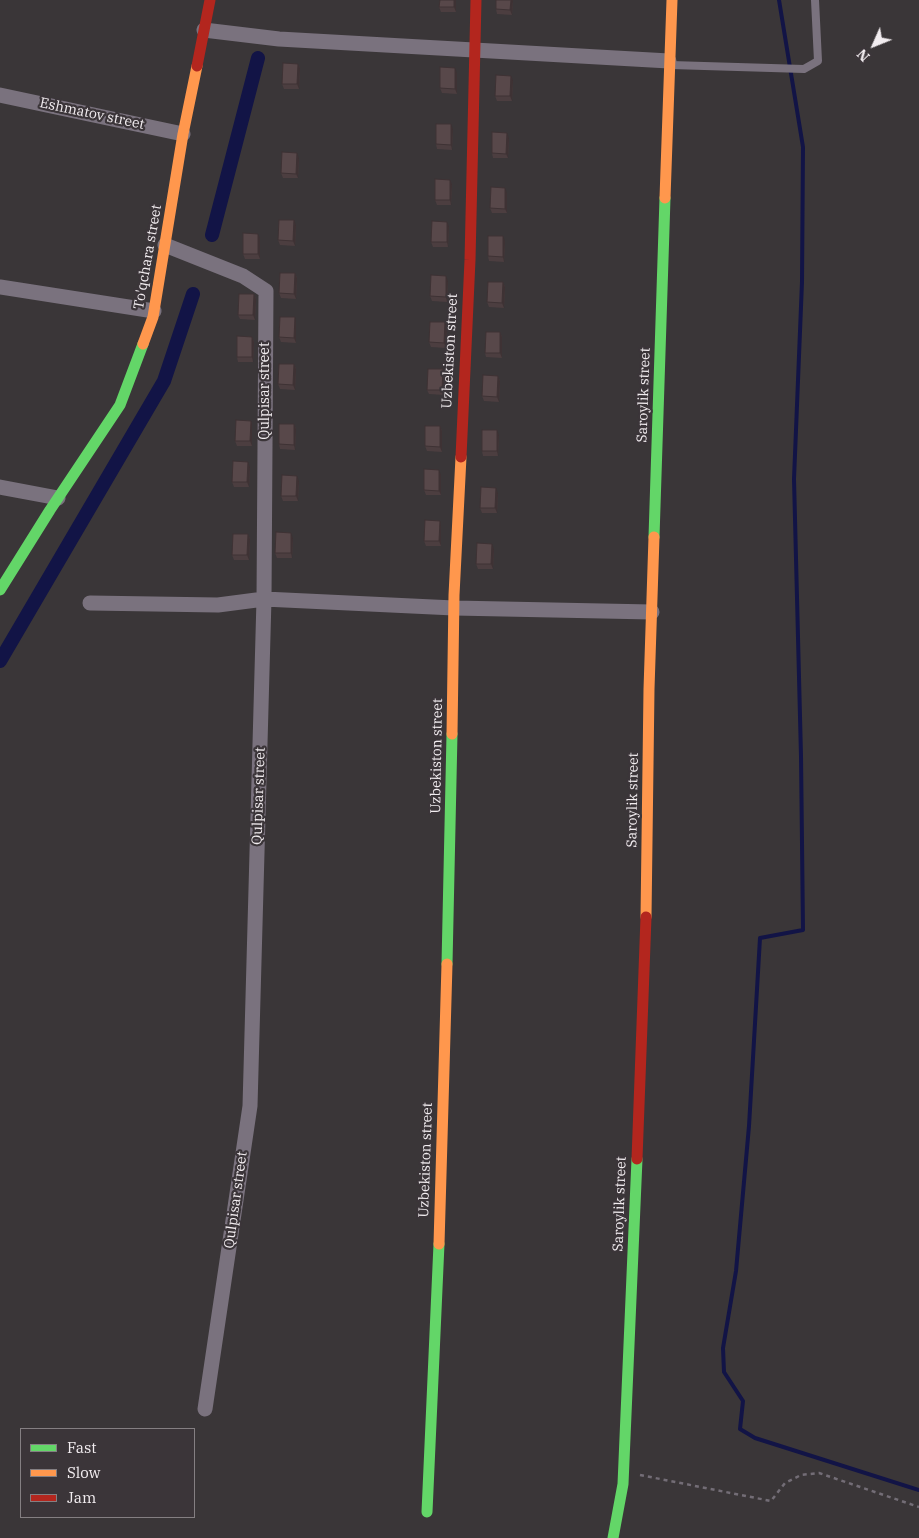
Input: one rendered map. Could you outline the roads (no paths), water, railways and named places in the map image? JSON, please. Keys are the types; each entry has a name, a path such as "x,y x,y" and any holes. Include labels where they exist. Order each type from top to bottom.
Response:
{"street":[{"name":"To'qchara street","path":"0,590 120,405 154,311 184,134 210,0"},
{"name":"Uzbekiston street","path":"427,1512 437,1317 449,907 454,608 470,260 476,0"},
{"name":"Saroylik street","path":"613,1538 624,1472 645,959 652,612 672,0"},
{"path":"204,30 278,39 475,49 669,63"},
{"name":"Eshmatov street","path":"0,95 184,134"},
{"name":"Qulpisar street","path":"165,245 243,276 266,291 264,598 250,1106 205,1409"},
{"path":"0,287 154,311"},
{"path":"0,488 58,498"},
{"path":"90,603 218,605 264,598 454,608 652,612"}],"lane":[{"path":"669,63 804,69 818,61 815,0"}],"waterway":[{"path":"779,0 803,147 802,282 794,479 803,930 760,938 749,1126 736,1271 723,1348 724,1372 743,1401 740,1429 755,1438 919,1490"},
{"path":"212,235 258,58"},
{"path":"0,661 164,381 193,294"}]}
